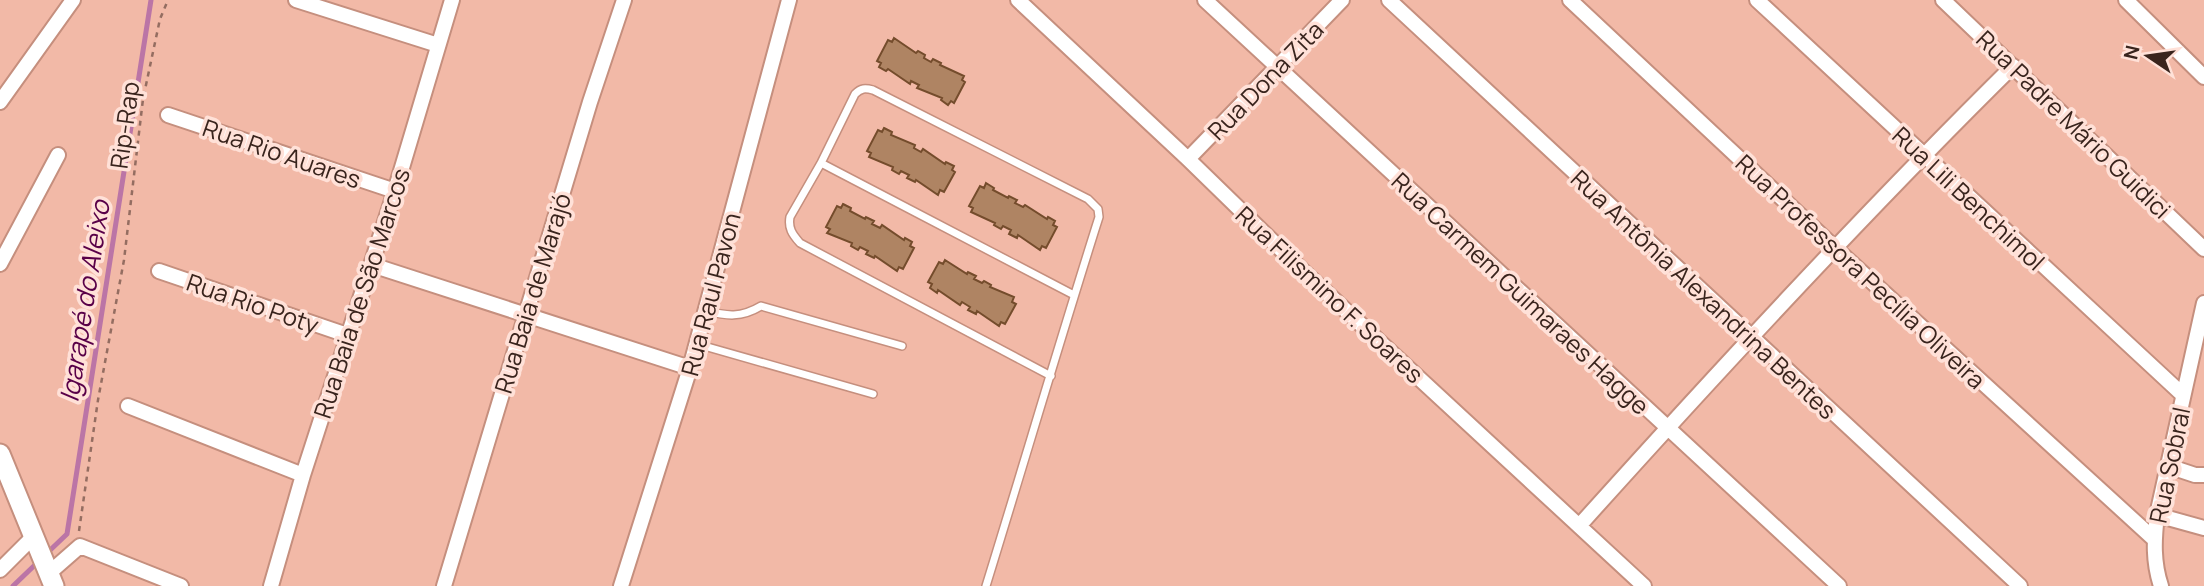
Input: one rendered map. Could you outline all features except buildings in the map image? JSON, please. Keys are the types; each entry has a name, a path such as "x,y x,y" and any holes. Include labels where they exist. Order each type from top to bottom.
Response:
{"street":[{"path":"0,102 73,0"},
{"path":"296,0 438,45"},
{"name":"Rua Baia de São Marcos","path":"271,586 303,475 372,265 452,0"},
{"name":"Rua Baia de Marajó","path":"444,586 624,0"},
{"name":"Rua Raul Pavon","path":"621,586 697,344 789,0"},
{"name":"Rua Filismino F. Soares","path":"1018,0 1302,270 1644,586"},
{"name":"Rua Carmem Guimaraes Hagge","path":"1205,0 1666,429 1839,586"},
{"name":"Rua Dona Zita","path":"1188,159 1342,0"},
{"name":"Rua Antônia Alexandrina Bentes","path":"1389,0 1749,337 2021,586"},
{"name":"Rua Professora Pecília Oliveira","path":"1570,0 1835,248 2154,539"},
{"name":"Rua Lili Benchimol","path":"1757,0 2183,396"},
{"name":"Rua Padre Mário Guidici","path":"1943,0 2204,249"},
{"path":"2132,3 2204,77"},
{"path":"1579,526 1749,337 1922,156 2013,66"},
{"name":"Rua Rio Auares","path":"168,115 395,191"},
{"path":"0,264 58,155"},
{"path":"372,265 690,368"},
{"name":"Rua Rio Poty","path":"159,271 347,335"},
{"name":"Rua Sobral","path":"2161,586 2156,571 2154,539 2157,515 2204,303"},
{"path":"128,406 303,475"},
{"path":"0,454 51,580 80,547 181,586"},
{"path":"2168,466 2195,475 2204,475"},
{"path":"2157,515 2204,528"},
{"path":"0,570 35,539"}],"lane":[{"path":"986,586 1051,376 1074,295 1099,217 1098,209 1088,199 873,90 865,88 855,94 821,163 790,217 789,226 793,236 800,243 1051,376"},
{"path":"821,163 1074,295"},
{"path":"706,311 742,316 761,306 902,346"},
{"path":"697,344 873,394"}],"path":[{"name":"Rip-Rap","path":"80,547 79,532 98,400 124,260 143,99 160,19 168,0"}],"waterway":[{"name":"Igarapé do Aleixo","path":"45,555 67,534 151,0"},
{"name":"Igarapé do Aleixo","path":"13,586 38,562"}]}
